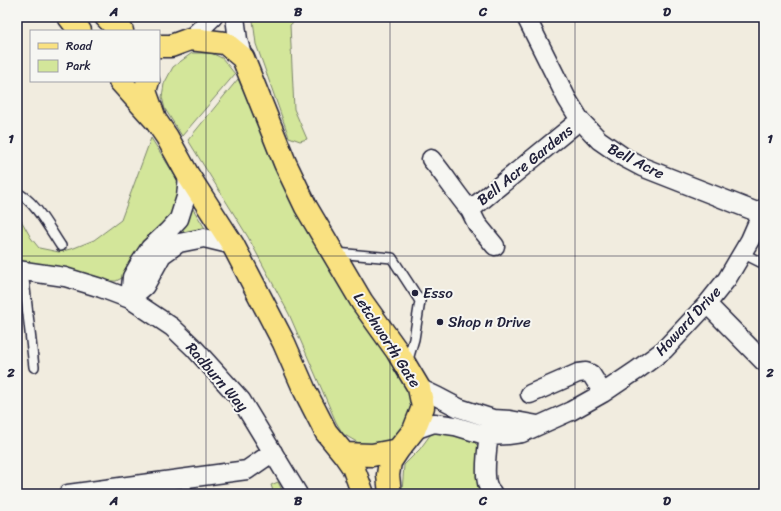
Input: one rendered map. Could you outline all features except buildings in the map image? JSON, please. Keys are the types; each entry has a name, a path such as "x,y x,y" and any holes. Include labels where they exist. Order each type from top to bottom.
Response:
{"main road":[{"path":"69,17 79,30"},
{"path":"106,17 121,30"},
{"name":"Letchworth Gate","path":"170,48 225,43 243,58 285,163 306,207 362,302 397,351 419,388 423,407 414,430 390,462 388,475 390,494"},
{"path":"121,82 156,121 167,137 188,175 233,245 284,342 305,391 326,432 353,467 363,494"},
{"path":"148,82 145,91 156,121"},
{"path":"344,454 372,455 398,450"}],"street":[{"path":"170,48 213,17"},
{"path":"235,17 238,40 243,58"},
{"name":"Bell Acre","path":"528,18 567,99 580,120 599,140 625,158 642,167 763,211"},
{"name":"Bell Acre Gardens","path":"470,210 580,120"},
{"name":"Bell Acre Gardens","path":"431,159 470,210 477,224 495,246"},
{"path":"130,299 132,277 140,263 150,248 179,219 186,197 188,175"},
{"name":"Howard Drive","path":"414,430 434,423 455,426 488,436 522,433 603,393 664,350 707,304 726,279 750,240 763,211"},
{"path":"130,299 145,286 162,255 179,243 204,238 233,245"},
{"name":"Radburn Way","path":"20,270 65,277 101,288 130,299 172,327 194,348 241,400 298,494"},
{"path":"707,304 764,362"},
{"path":"530,394 578,373 586,372 591,374 603,393"},
{"path":"419,388 459,408 493,419 510,420 538,425"},
{"path":"493,419 488,436 486,474 487,485 493,494"},
{"path":"68,494 186,486 247,470 273,452"}],"lane":[{"path":"17,193 35,207 61,246"},
{"path":"332,253 392,258 420,301 414,338 406,366"},
{"path":"742,253 764,264"},
{"path":"20,270 34,367"}],"green space":[{"path":"253,17 299,17 290,25 294,109 307,139 300,141 289,137 256,44"},
{"path":"192,53 211,53 222,58 235,74 182,136 165,109 162,97 164,84 173,67"},
{"path":"238,79 313,239 338,283 370,321 412,384 411,422 397,438 383,443 362,445 343,434 336,422 289,314 248,237 188,140"},
{"path":"151,138 179,182 179,201 173,220 128,275 116,281 108,281 17,263 17,213 31,238 39,248 59,252 94,240 121,220"},
{"path":"193,209 206,230 177,236 175,233"},
{"path":"433,431 450,431 470,438 479,447 476,477 486,494 403,494 404,465 420,449"},
{"path":"278,482 284,494 274,494 271,485"}],"place":[{"name":"Esso","path":"415,293"},
{"name":"Shop n Drive","path":"440,322"}]}
